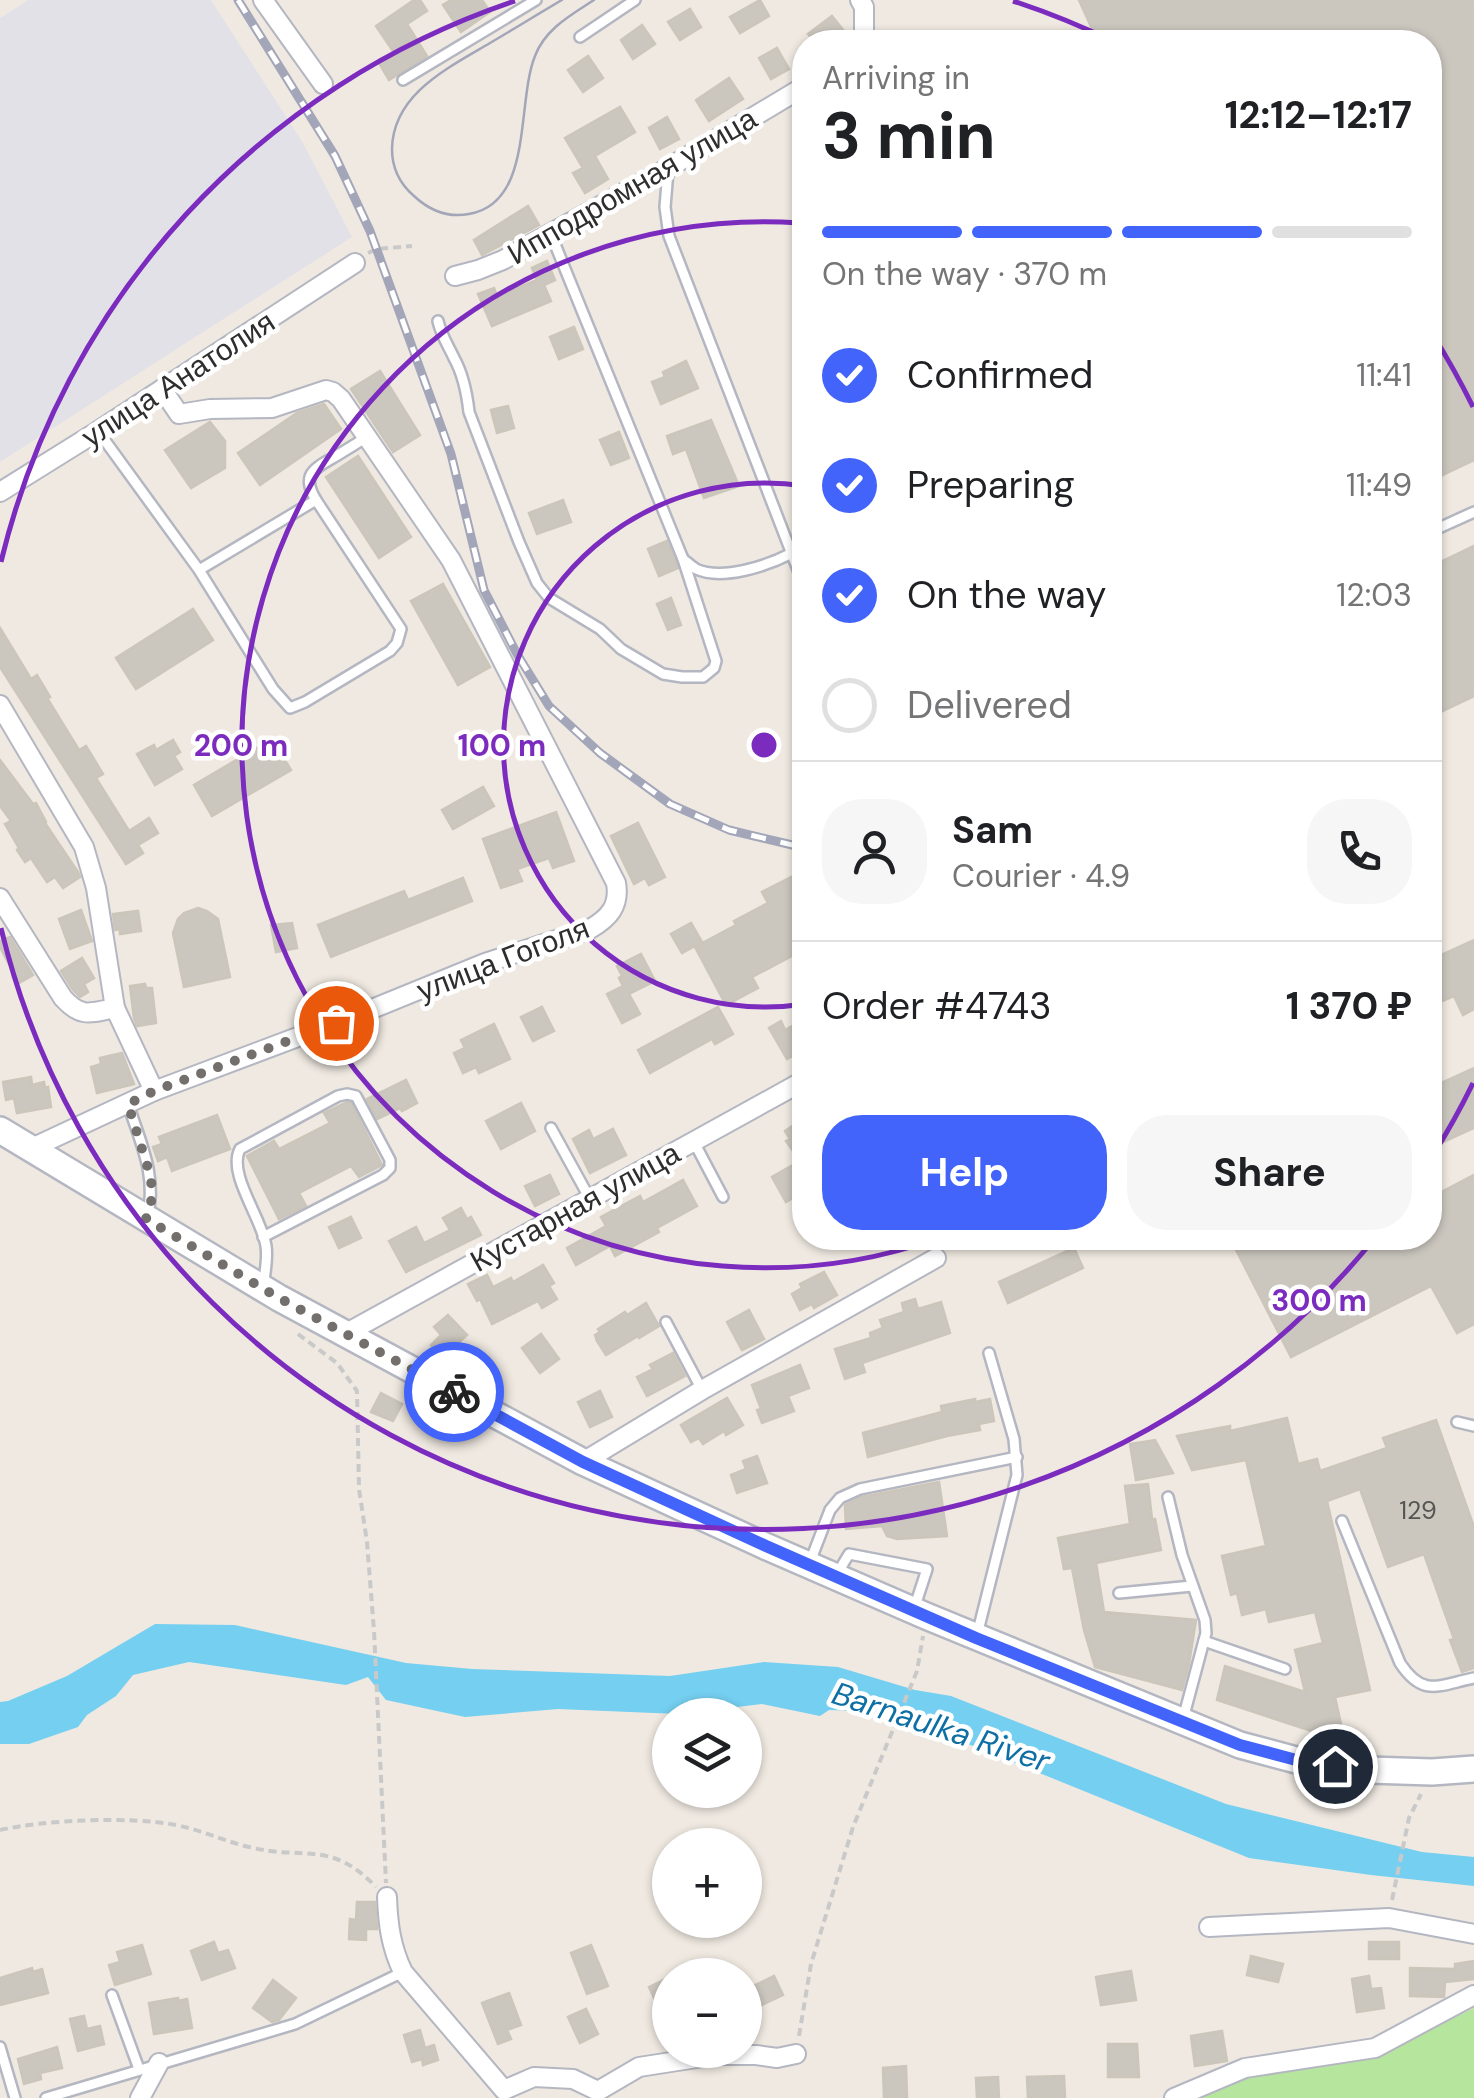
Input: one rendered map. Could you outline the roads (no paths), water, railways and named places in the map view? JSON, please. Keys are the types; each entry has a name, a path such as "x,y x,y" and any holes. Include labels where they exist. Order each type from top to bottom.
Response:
{"main road":[{"path":"0,1130 263,1289 583,1462 920,1614 1240,1745 1300,1761 1369,1770 1474,1769"}],"street":[{"path":"860,0 864,8 863,30"},
{"path":"269,2 322,84"},
{"name":"Ипподромная улица","path":"455,276 503,260 792,94"},
{"name":"улица Анатолия","path":"0,492 359,259"},
{"path":"162,390 179,414 272,408 326,390 341,399 366,438"},
{"name":"улица Гоголя","path":"32,1148 154,1091 485,963 590,929 606,920 613,909 618,897 616,883 451,560 366,438"},
{"path":"0,706 84,846 96,888 115,1008 154,1091"},
{"path":"0,898 62,998 74,1010 84,1014 115,1008"},
{"name":"Кустарная улица","path":"345,1334 792,1087"},
{"path":"583,1462 936,1258"},
{"path":"386,1897 393,1952 403,1972 504,2090 534,2077 572,2079 598,2094 639,2066 716,2055 777,2058 796,2054"},
{"path":"1209,1926 1389,1918 1474,1934"},
{"path":"1174,2098 1245,2068 1374,2048 1474,1995"},
{"path":"140,2098 159,2063"}],"lane":[{"path":"403,80 536,0"},
{"path":"580,36 635,0"},
{"path":"668,168 665,207 669,236 792,553 752,570 723,572 698,570 683,559"},
{"path":"438,321 445,344 456,360 469,412 537,583 549,598 663,674 703,677 716,662 683,559 550,232"},
{"path":"98,431 199,570 273,689 290,708 390,652 401,629 309,489 313,470 366,438"},
{"path":"199,570 316,500"},
{"path":"1442,527 1474,512"},
{"path":"263,1237 390,1168 390,1160 356,1096 338,1096 240,1149 237,1171 263,1237 263,1289"},
{"path":"128,1104 151,1178 152,1198 146,1219"},
{"path":"551,1128 590,1199"},
{"path":"694,1142 723,1196"},
{"path":"666,1322 702,1390"},
{"path":"976,1638 1014,1492 1017,1457 989,1353"},
{"path":"1457,1422 1474,1426"},
{"path":"809,1565 830,1510 840,1498 860,1490 1017,1457"},
{"path":"1168,1497 1182,1555 1205,1620 1204,1641 1182,1722"},
{"path":"1342,1521 1400,1663 1410,1678 1428,1687 1474,1678"},
{"path":"835,1576 849,1554 927,1569 920,1614"},
{"path":"1119,1594 1192,1586"},
{"path":"1204,1641 1285,1669"},
{"path":"46,2098 294,2024 403,1972"},
{"path":"112,1995 140,2069"},
{"path":"0,2047 16,2098"}],"water":[{"name":"Barnaulka River","path":"155,1624 235,1625 406,1663 472,1669 670,1676 764,1662 838,1667 915,1690 951,1696 1226,1804 1422,1852 1474,1857 1474,1886 1249,1858 931,1729 900,1727 867,1711 829,1710 820,1716 762,1704 762,1698 652,1698 652,1713 558,1709 465,1717 386,1700 368,1677 346,1685 189,1662 133,1675 116,1696 87,1715 78,1727 29,1744 0,1744 0,1702 67,1676"}],"tram line":[{"path":"562,0 441,73 412,98 402,113 395,130 393,163 405,186 426,205 446,214 469,214 490,206 504,191 519,148 529,76 539,46 560,23 594,0"}],"railway":[{"path":"238,0 335,156 370,231 451,454 484,590 549,706 600,753 670,804 729,830 792,845"}]}
